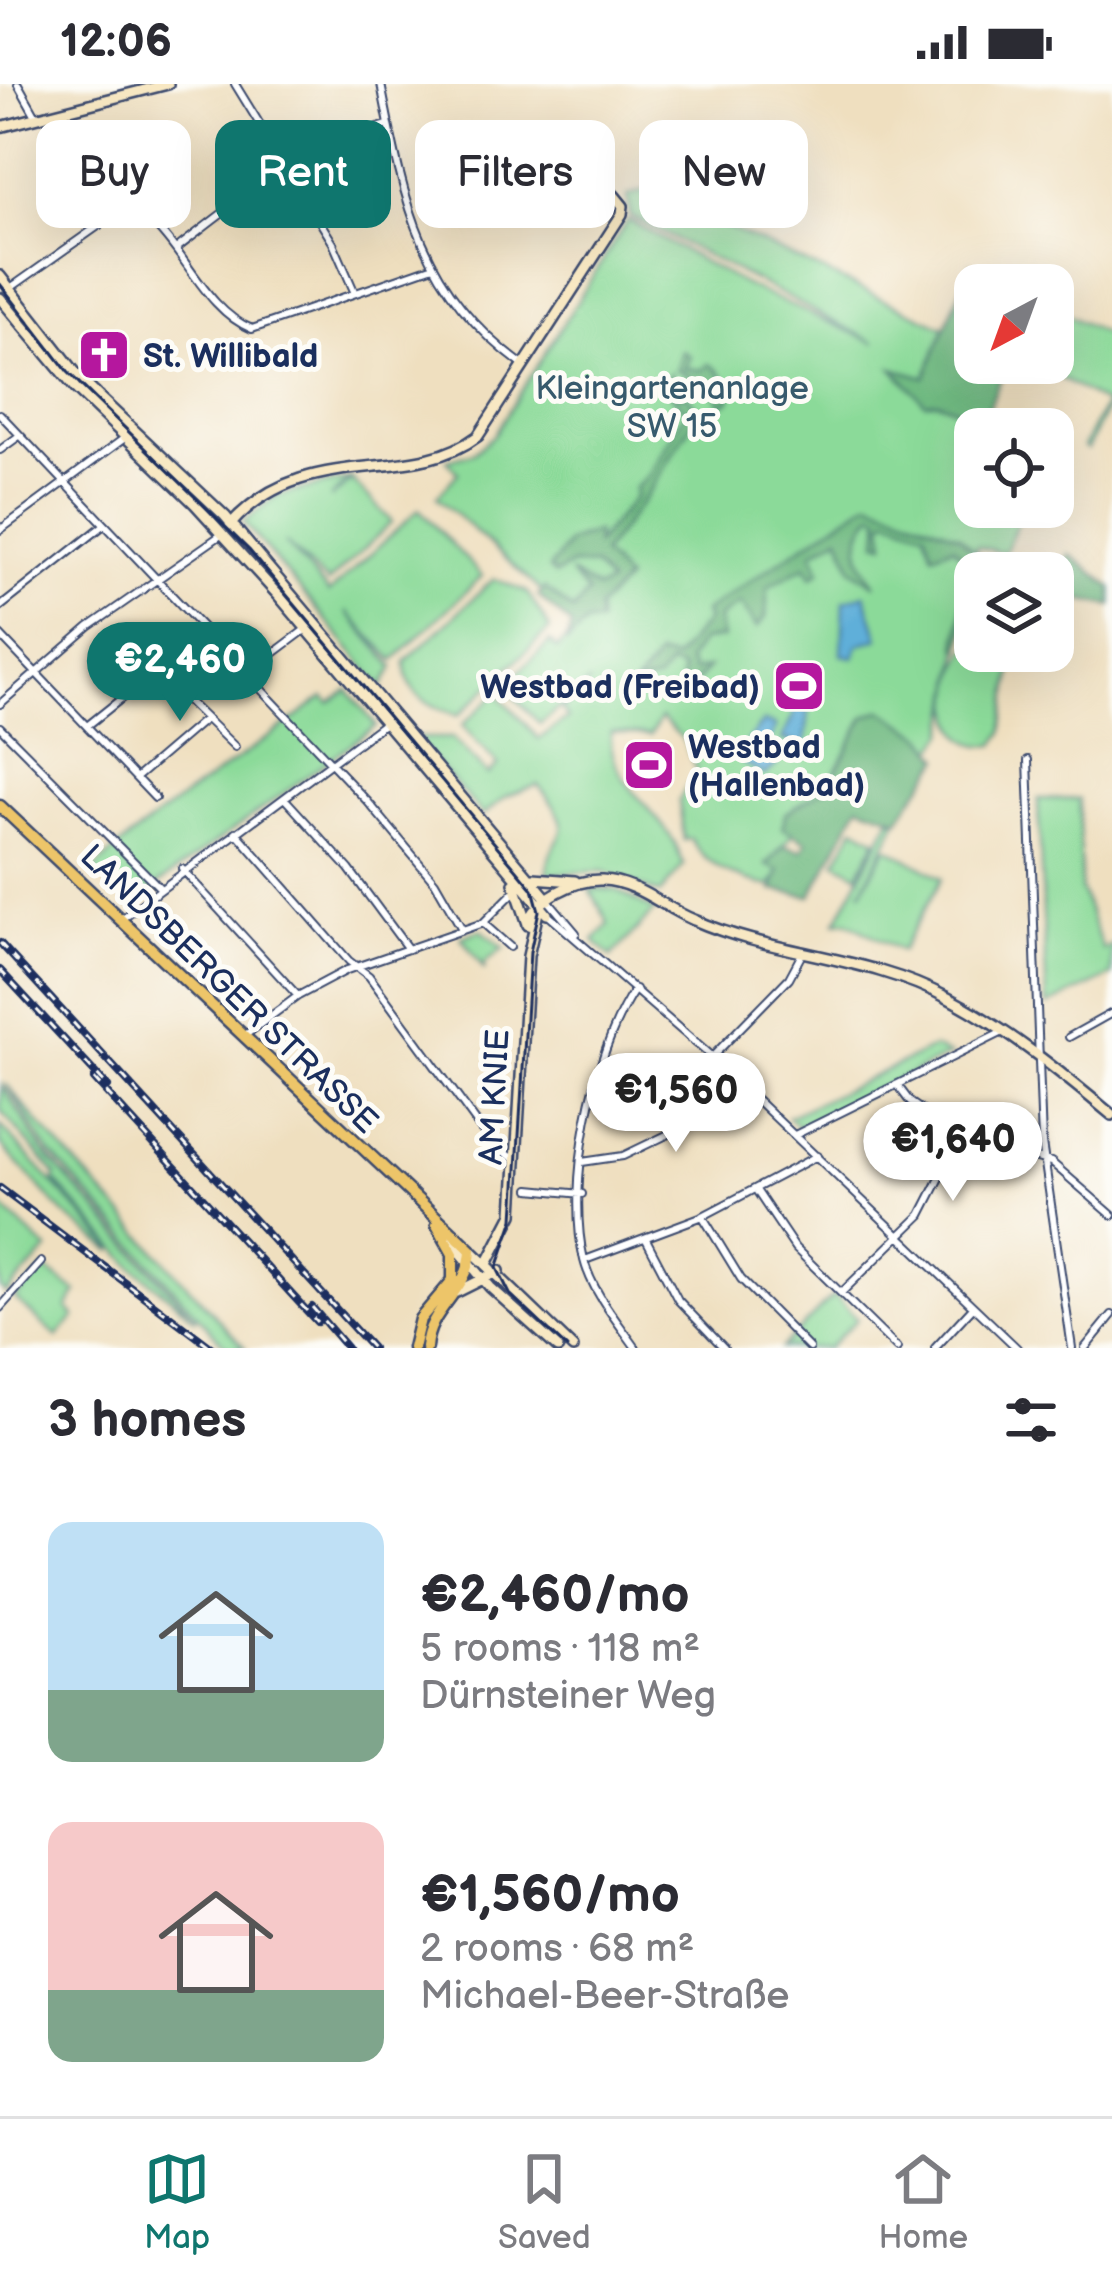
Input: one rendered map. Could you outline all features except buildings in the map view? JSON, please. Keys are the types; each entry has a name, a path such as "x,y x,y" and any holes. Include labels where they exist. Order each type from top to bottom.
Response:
{"main road":[{"path":"0,127 168,84"},
{"path":"615,196 624,210 615,225"},
{"path":"222,533 259,496 299,478 444,452 470,442 497,415 613,228"},
{"path":"0,276 82,382 232,523 533,878 542,906"},
{"path":"0,298 52,363 222,533 307,628 514,884 542,906"},
{"name":"LANDSBERGER STRASSE","path":"0,806 478,1259 482,1278 558,1348"},
{"path":"533,878 626,884 692,920 910,980 1005,1029 1112,1115"},
{"path":"528,925 542,906 585,881"},
{"name":"AM KNIE","path":"478,1259 497,1247 512,1218 530,946 514,884"},
{"name":"AM KNIE","path":"530,946 542,906"},
{"name":"LANDSBERGER STRASSE","path":"423,1209 441,1231 499,1271 573,1348"},
{"path":"426,1348 433,1321 455,1286 453,1256 441,1231"},
{"path":"413,1348 420,1319 478,1259"},
{"path":"455,1286 499,1271"}],"street":[{"path":"18,84 36,116"},
{"path":"235,84 257,120"},
{"path":"381,84 387,120"},
{"path":"54,112 60,120"},
{"path":"391,141 397,173 431,267 466,317 527,368"},
{"path":"175,249 215,219"},
{"path":"9,289 95,228"},
{"path":"157,228 227,313 258,330 354,291 431,267"},
{"path":"323,228 354,291"},
{"path":"0,414 329,761 432,878 462,929"},
{"path":"0,450 19,436"},
{"path":"0,530 125,437"},
{"path":"0,607 104,525"},
{"path":"0,704 155,578 222,533"},
{"path":"246,674 307,628"},
{"path":"87,726 206,631"},
{"path":"0,635 155,798"},
{"path":"156,670 235,747"},
{"path":"136,778 205,719"},
{"path":"120,920 182,869 386,722"},
{"path":"0,727 159,887"},
{"path":"1028,760 1044,1158 1072,1348"},
{"path":"285,799 349,869 408,949"},
{"path":"236,832 357,966 492,1144 516,1160"},
{"path":"182,869 298,996"},
{"path":"242,1037 298,996 357,966 483,923 514,884"},
{"path":"542,906 586,945"},
{"path":"542,906 752,1094 1017,1348"},
{"path":"483,923 510,947"},
{"path":"712,1057 789,978 803,950"},
{"path":"635,989 602,1060 582,1162 582,1195 584,1260 637,1348"},
{"path":"1069,1037 1112,1012"},
{"path":"794,1135 1005,1029"},
{"path":"602,1060 680,1130"},
{"path":"898,1086 910,1102 961,1137 1044,1158 1112,1215"},
{"path":"582,1162 623,1156 752,1094"},
{"path":"841,1293 899,1238 941,1182 961,1137"},
{"path":"584,1260 646,1241 703,1216 817,1156"},
{"name":"AM KNIE","path":"530,1189 582,1195"},
{"path":"756,1190 795,1248 897,1348"},
{"path":"703,1216 741,1279 809,1348"},
{"path":"646,1241 678,1300 724,1348"},
{"path":"0,1307 41,1262"},
{"path":"934,1348 973,1307"},
{"path":"1085,1348 1112,1316"}],"green space":[{"path":"639,192 639,221 630,216 628,196"},
{"name":"Kleingartenanlage SW 15","path":"628,220 743,284 876,343 653,228 729,228 946,328 925,377 937,401 954,408 954,528 1015,528 1004,552 976,546 975,552 954,552 956,672 946,733 934,750 817,806 768,864 780,871 771,886 725,871 691,839 684,840 679,800 697,771 683,739 661,718 650,735 611,732 623,777 663,826 684,865 660,894 603,871 548,874 562,828 553,804 538,785 507,796 483,815 414,738 452,738 488,775 498,765 462,725 497,693 539,739 568,718 562,710 590,682 540,724 504,686 550,642 557,649 579,625 437,497 458,473 447,460 473,453 493,436"},
{"path":"954,306 954,384 998,384 989,408 925,403 893,368 925,377"},
{"path":"1074,319 1112,338 1112,398 1087,449 1083,447 1105,404 1070,384 1074,384"},
{"path":"682,351 690,356 685,368 702,370 709,364 722,374 729,384 729,401 721,404 714,391 677,369"},
{"path":"671,373 676,393 688,396 699,412 646,497 602,554 626,580 598,608 599,623 587,623 566,644 572,626 538,596 545,588 573,611 588,593 570,573 597,589 609,584 594,566 572,565 555,575 549,569 569,542 596,532 596,544 649,475 686,411 664,387"},
{"path":"349,479 330,499 352,480 392,522 328,583 284,542 329,593 419,509 482,576 394,660 346,611 394,667 382,687 243,522 276,496"},
{"path":"870,501 959,535 975,552 958,552 953,546 933,554 925,531 888,518 883,524 886,543 878,541 880,516 874,513 862,531 859,549 876,585 852,569 840,536 813,552 820,571 812,577 806,566 768,587 766,617 757,628 740,603 718,618 722,638 702,641 688,661 693,671 708,668 690,689 681,682 682,670 670,665 658,680 634,686 658,656 675,659 707,620 704,612"},
{"path":"1074,558 1112,587 1112,606 1074,598"},
{"path":"494,579 527,592 550,629 458,716 415,692 406,661"},
{"path":"958,672 1012,672 1003,733 995,745 974,744 961,734 954,719"},
{"path":"348,690 376,726 131,904 94,869 324,697 330,703"},
{"path":"882,710 924,736 941,758 899,819 859,805 811,896 773,890 779,871 767,865 783,846 802,850 807,842 783,828 785,814 828,786 865,717"},
{"path":"1038,799 1079,799 1081,890 1103,950 1112,945 1112,976 1047,1006"},
{"path":"891,818 897,822 861,892 887,847 942,878 901,951 846,921 836,922"},
{"path":"855,827 877,839 858,874 836,862"},
{"path":"590,889 616,890 655,911 611,957 594,941 609,924"},
{"path":"481,930 504,948 483,964 485,970 461,937"},
{"path":"933,1048 950,1055 798,1127 788,1117"},
{"path":"6,1084 245,1348 227,1348 47,1149"},
{"path":"2,1085 44,1152 196,1319 132,1266 55,1181 56,1175 0,1110"},
{"path":"0,1125 112,1251 65,1215 0,1144"},
{"path":"0,1205 48,1250 6,1294 0,1288"},
{"path":"44,1269 77,1292 67,1308 75,1317 57,1337 15,1299"},
{"path":"834,1295 857,1319 828,1348 781,1348"}],"water":[{"path":"865,594 879,638 858,645 854,657 842,655 844,601"},
{"path":"797,708 809,711 805,744 782,740"},
{"path":"763,722 776,726 767,751 777,764 765,775 743,763 738,753"}],"tram line":[{"path":"0,284 68,372 249,550 533,889 539,911 530,952 514,1219 497,1268 510,1294 567,1348"}],"railway":[{"path":"0,943 372,1348"},
{"path":"0,970 108,1087"},
{"path":"94,1079 317,1322"},
{"path":"0,1188 212,1348"},
{"path":"312,1307 347,1348"}],"place":[{"name":"St. Willibald","path":"104,355"},
{"name":"Westbad (Freibad)","path":"799,686"},
{"name":"Westbad (Hallenbad)","path":"649,765"}]}
